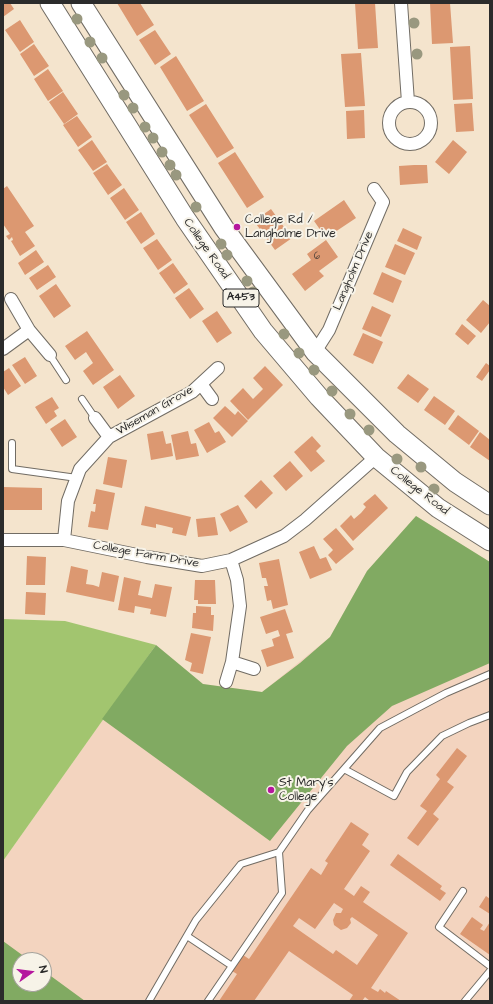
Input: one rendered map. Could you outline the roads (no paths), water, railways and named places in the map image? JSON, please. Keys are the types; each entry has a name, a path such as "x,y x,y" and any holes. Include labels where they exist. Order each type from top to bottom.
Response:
{"main road":[{"name":"College Road","path":"50,3 185,218 263,331 318,397 376,458 438,508 490,541"},
{"name":"A453","path":"81,3 224,228 282,310 315,352 397,434 455,482 490,505"},
{"path":"263,331 282,310"}],"street":[{"path":"401,3 408,102"},
{"name":"Langholm Drive","path":"315,352 329,330 383,202 374,189"},
{"path":"11,299 29,330 50,355"},
{"path":"3,349 29,330"},
{"name":"Wiseman Grove","path":"64,540 68,501 80,469 109,437 192,392 218,368"},
{"path":"201,384 212,399"},
{"name":"Wiseman Grove","path":"95,418 109,437"},
{"name":"College Farm Drive","path":"3,540 64,540 147,557 202,566 231,560 284,536 305,520 376,458"},
{"path":"226,682 232,662 240,606 237,580 231,560"},
{"path":"232,662 254,669"}],"lane":[{"path":"50,355 66,380"},
{"path":"82,399 95,418"},
{"path":"12,443 12,469 77,478"},
{"path":"149,1001 196,920 241,864 279,852 308,810 380,728 446,693 490,674"},
{"path":"344,769 394,796 407,772 442,736 468,723 490,715"},
{"path":"208,1001 282,893 279,852"},
{"path":"463,892 440,927 490,966"},
{"path":"187,936 232,966"},
{"path":"465,1001 490,971"}],"place":[{"name":"College Rd / Langholme Drive","path":"237,227"},
{"name":"St Mary's College","path":"271,790"}]}
